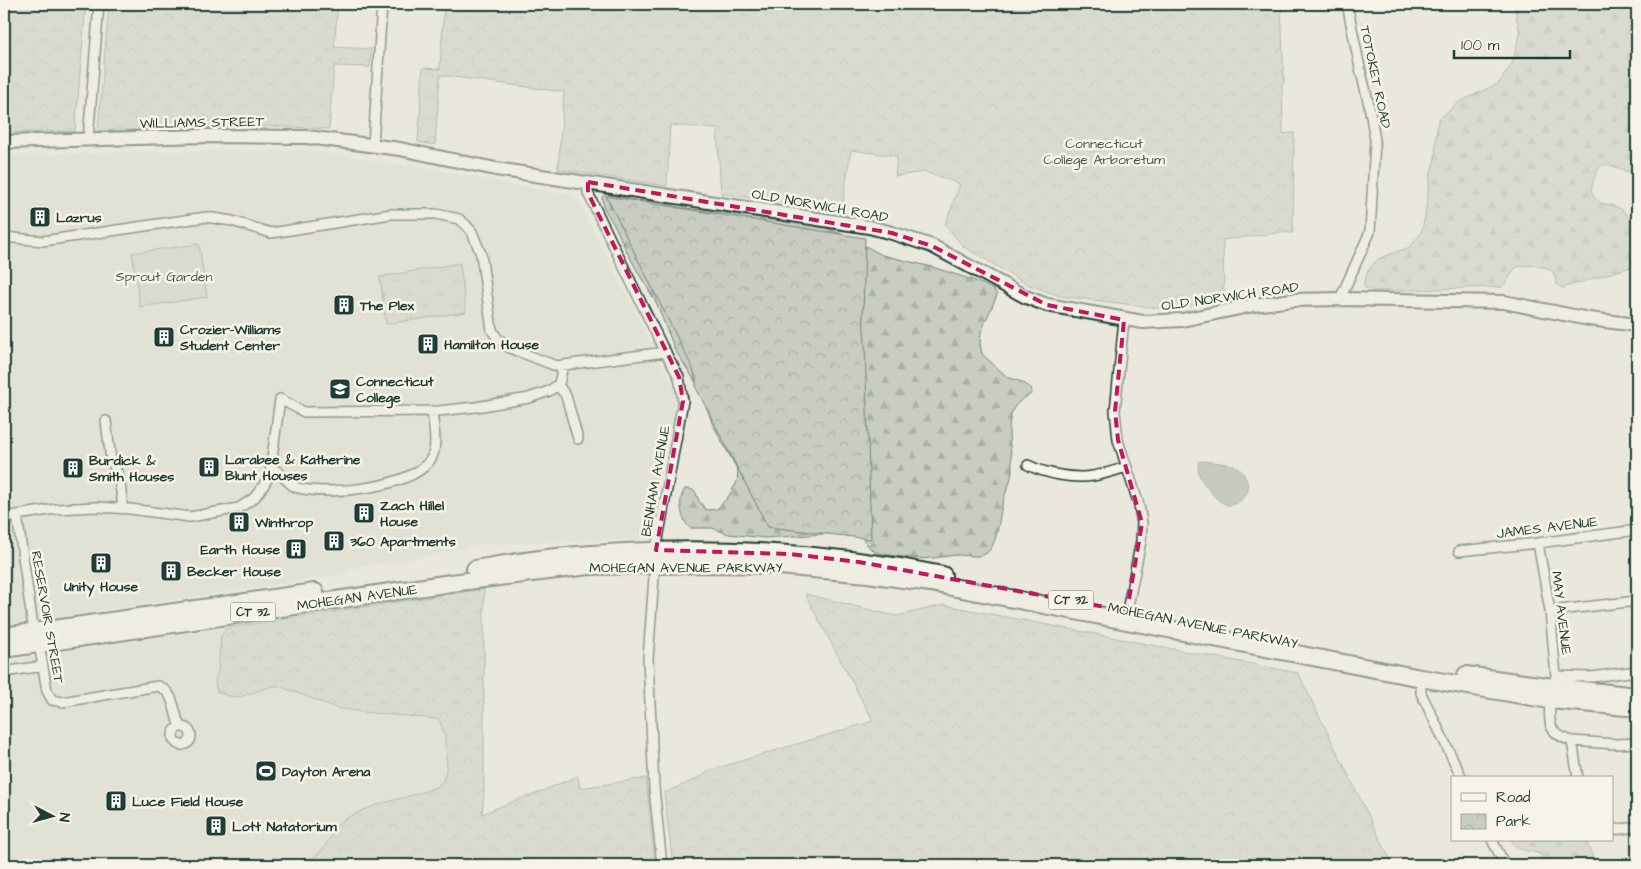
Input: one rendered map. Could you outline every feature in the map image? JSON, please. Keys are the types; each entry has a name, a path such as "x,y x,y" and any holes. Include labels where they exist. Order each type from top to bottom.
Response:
{"highway":[{"name":"MOHEGAN AVENUE PARKWAY","path":"502,571 589,566 731,551 790,554 859,562 916,569 1428,668 1553,688 1637,708"},
{"name":"MOHEGAN AVENUE PARKWAY","path":"655,558 868,574 931,584 1421,678 1637,696"},
{"name":"MOHEGAN AVENUE","path":"4,649 37,638 502,571"},
{"name":"MOHEGAN AVENUE","path":"4,636 37,638"}],"street":[{"path":"88,140 100,4"},
{"path":"373,145 382,4"},
{"name":"TOTOKET ROAD","path":"1340,299 1370,232 1375,140 1370,105 1360,68 1347,4"},
{"name":"WILLIAMS STREET","path":"4,142 262,136 307,137 400,149"},
{"name":"OLD NORWICH ROAD","path":"400,149 496,169 860,225 932,246 1026,296 1047,305 1124,320 1158,322 1182,320 1254,305 1292,300 1340,299 1504,302 1589,319 1637,325"},
{"name":"BENHAM AVENUE","path":"588,182 588,193 679,377 683,401 655,558 648,659 654,788 662,865"},
{"path":"4,237 44,241 206,217 225,219 268,232 275,232 385,214 436,214 457,218 472,232 481,254 490,321 496,336 505,345 553,365 563,366 666,352"},
{"path":"1124,320 1115,411 1118,440 1142,523 1141,541 1127,611"},
{"path":"4,517 68,508 122,508 188,517 234,509 254,498 264,485 271,468 280,399 304,412 432,411 476,407 540,394 558,385 561,380 563,366"},
{"path":"558,385 566,396 578,439"},
{"path":"271,468 279,471 292,486 323,492 357,489 395,482 414,474 431,457 434,443 432,411"},
{"path":"106,421 111,460 119,476 122,508"},
{"path":"1028,465 1041,472 1064,476 1092,476 1127,467"},
{"name":"RESERVOIR STREET","path":"17,515 37,638 48,694 51,698 56,702 153,686 162,688 170,694 180,727"},
{"name":"JAMES AVENUE","path":"1459,551 1637,530"},
{"name":"MAY AVENUE","path":"1538,543 1550,612 1553,688 1549,721 1551,729 1561,737 1572,741"},
{"path":"1550,612 1637,601"},
{"path":"4,672 43,666"},
{"path":"1553,688 1591,677 1637,671"},
{"path":"1421,678 1421,693 1461,776"},
{"path":"1578,776 1572,741 1616,744 1637,743"},
{"path":"1614,830 1637,827"},
{"path":"1493,842 1504,865"}],"highlighted area":[{"path":"588,182 892,233 932,246 1047,305 1124,320 1115,411 1118,440 1142,523 1127,611 859,562 790,554 656,550 683,401 679,377 588,193"}],"shaded area":[{"name":"Connecticut College","path":"308,150 408,166 408,164 575,195 676,391 676,402 655,501 643,539 480,544 413,559 346,569 346,574 4,625 4,156 113,152"},
{"path":"1198,462 1233,465 1243,472 1248,487 1243,499 1237,503 1227,505 1215,496 1199,474"},
{"path":"226,628 223,630 215,682 239,697 273,686 279,686 337,708 438,719 444,728 446,767 444,779 436,787 368,808 346,819 333,828 323,850 316,858 299,863 273,865 4,865 4,661"}],"green space":[{"path":"4,4 86,4 75,131 4,133"},
{"path":"109,4 338,4 334,47 371,49 370,67 334,66 329,129 271,126 98,131"},
{"name":"Connecticut College Arboretum","path":"444,4 1281,4 1284,83 1282,84 1283,134 1294,133 1293,233 1276,232 1223,240 1224,297 1181,308 1167,309 1060,296 1027,284 964,247 945,225 960,184 925,172 895,176 897,156 851,150 841,213 721,193 717,129 670,125 667,186 558,169 564,92 440,75 435,145 418,142 423,68 440,69"},
{"path":"1514,4 1637,4 1637,173 1602,165 1598,169 1591,190 1599,202 1619,208 1632,221 1633,250 1631,267 1562,288 1557,285 1551,270 1539,266 1515,268 1506,283 1501,287 1375,291 1364,287 1368,271 1375,262 1380,258 1410,247 1421,233 1430,175 1435,159 1439,119 1459,102 1499,83 1512,64 1520,34"},
{"path":"606,194 678,207 821,226 847,236 882,255 932,267 973,280 994,290 997,295 981,332 982,354 1007,377 1022,382 1032,389 1031,394 1016,405 1012,411 1009,435 1012,473 1002,505 995,539 989,550 979,556 958,555 919,558 891,556 872,550 860,535 838,533 765,538 729,534 712,528 690,528 684,520 681,510 681,499 685,489 695,491 699,501 706,510 717,509 728,497 737,482 738,471 712,423 702,392 675,350 656,302 604,208 602,197"},
{"path":"606,196 865,238 863,316 871,539 768,527 696,388 693,369"},
{"name":"Sprout Garden","path":"199,244 207,297 140,307 132,253"},
{"path":"460,263 466,312 386,324 380,277"},
{"path":"484,589 484,794 482,814 578,776 580,788 646,778 655,865 273,865 304,862 311,859 322,850 336,827 356,813 436,787 443,781 446,773 445,738 438,719 337,708 279,686 273,686 239,697 217,692 215,682 218,671 221,636 226,628"},
{"path":"805,594 896,616 944,605 1298,673 1393,865 673,865 664,793 703,776 708,771 873,721"},
{"path":"1512,842 1587,842 1596,865 1542,865 1542,855 1521,849"}],"place":[{"name":"Lazrus","path":"40,217"},
{"name":"The Plex","path":"344,305"},
{"name":"Crozier-Williams Student Center","path":"164,337"},
{"name":"Hamilton House","path":"428,344"},
{"name":"Connecticut College","path":"340,389"},
{"name":"Larabee & Katherine Blunt Houses","path":"209,467"},
{"name":"Burdick & Smith Houses","path":"73,468"},
{"name":"Zach Hillel House","path":"364,513"},
{"name":"Winthrop","path":"239,522"},
{"name":"360 Apartments","path":"334,541"},
{"name":"Earth House","path":"296,549"},
{"name":"Unity House","path":"101,563"},
{"name":"Becker House","path":"171,571"},
{"name":"Dayton Arena","path":"266,771"},
{"name":"Luce Field House","path":"116,801"},
{"name":"Lott Natatorium","path":"216,826"}]}
